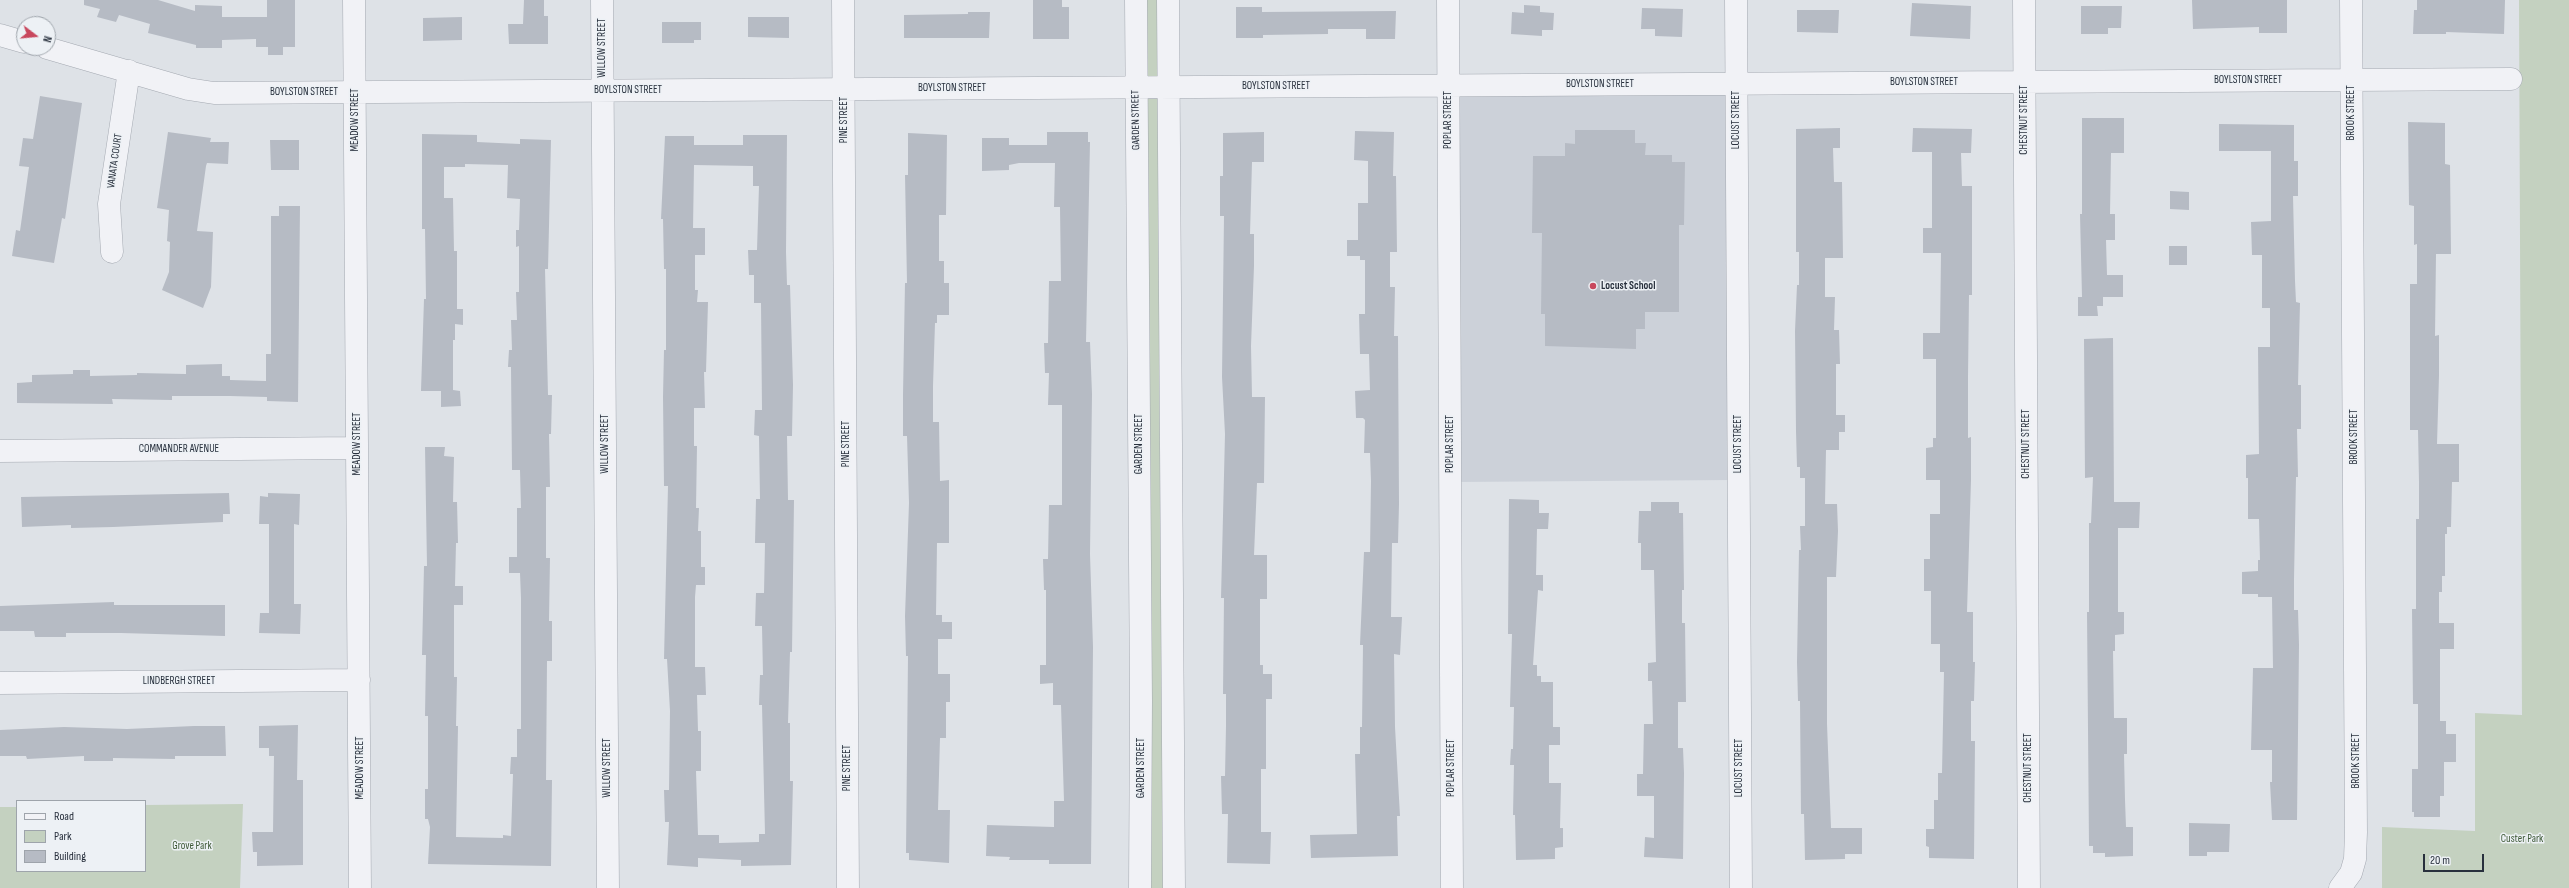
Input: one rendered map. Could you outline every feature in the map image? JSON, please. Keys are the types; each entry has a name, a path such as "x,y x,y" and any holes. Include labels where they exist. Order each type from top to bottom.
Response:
{"street":[{"name":"MEADOW STREET","path":"354,0 360,888"},
{"name":"WILLOW STREET","path":"602,0 608,888"},
{"name":"PINE STREET","path":"843,0 848,888"},
{"name":"GARDEN STREET","path":"1136,0 1141,700 1140,888"},
{"path":"1168,0 1174,888"},
{"name":"POPLAR STREET","path":"1448,0 1452,888"},
{"name":"LOCUST STREET","path":"1736,0 1741,888"},
{"name":"CHESTNUT STREET","path":"2024,0 2029,888"},
{"name":"BROOK STREET","path":"2346,881 2355,859 2356,824 2351,0"},
{"path":"0,35 16,40"},
{"name":"BOYLSTON STREET","path":"56,51 188,89 214,93 2511,79"},
{"name":"VANATA COURT","path":"112,252 109,204 129,71"},
{"path":"1138,351 1170,348"},
{"name":"COMMANDER AVENUE","path":"0,451 357,448"},
{"name":"LINDBERGH STREET","path":"0,683 359,680"}],"shaded area":[{"name":"Locust School","path":"1730,89 1732,480 1456,482 1454,91"}],"green space":[{"path":"1138,0 1164,0 1170,888 1143,888"},
{"name":"Custer Park","path":"2519,0 2569,0 2569,888 2382,888 2382,827 2475,831 2475,713 2522,715"},
{"name":"Grove Park","path":"243,804 240,888 0,888 0,807 16,807 16,872 146,872 146,805"}],"building":[{"path":"84,0 158,0 195,11 195,5 222,6 222,17 267,17 267,0 295,0 295,47 283,47 283,55 268,55 268,47 256,47 256,39 222,40 222,48 196,48 196,45 148,33 150,24 119,15 116,22 97,17 100,9 84,5"},
{"path":"524,0 544,0 544,16 548,16 548,44 509,44 508,24 523,24"},
{"path":"1033,0 1062,0 1062,7 1069,7 1069,39 1033,39"},
{"path":"2192,0 2287,0 2287,33 2259,33 2259,27 2193,29"},
{"path":"2417,0 2505,0 2504,34 2446,32 2446,34 2413,34 2414,10 2417,10"},
{"path":"1912,3 1971,6 1970,39 1910,36"},
{"path":"1524,5 1540,6 1540,12 1554,13 1553,30 1542,30 1542,36 1511,34 1512,12 1524,13"},
{"path":"2081,6 2122,6 2121,28 2108,28 2108,34 2081,34"},
{"path":"1236,7 1262,7 1262,12 1396,11 1395,39 1366,39 1366,29 1328,29 1328,34 1263,35 1263,38 1236,38"},
{"path":"1642,8 1683,9 1682,37 1655,36 1655,29 1641,29"},
{"path":"1797,10 1839,10 1838,33 1797,32"},
{"path":"968,12 990,12 989,38 904,38 904,15 968,14"},
{"path":"462,17 462,40 423,41 423,18"},
{"path":"748,17 789,17 789,38 748,37"},
{"path":"662,22 701,22 701,40 694,40 694,43 662,43"},
{"path":"40,96 82,103 65,219 62,218 54,263 12,256 16,230 20,231 29,167 19,166 23,138 33,139"},
{"path":"2082,118 2124,118 2124,153 2111,153 2110,214 2115,214 2115,240 2106,240 2107,275 2123,275 2123,297 2103,297 2103,306 2097,306 2098,316 2078,316 2078,297 2082,297 2080,214 2082,214"},
{"path":"2408,122 2445,123 2445,164 2450,165 2451,254 2436,254 2435,336 2439,335 2437,444 2459,444 2459,482 2452,482 2451,527 2447,527 2447,534 2445,534 2445,576 2442,576 2442,592 2439,592 2439,623 2454,623 2454,649 2440,649 2440,721 2446,721 2446,734 2456,734 2456,762 2444,762 2444,796 2440,796 2440,817 2414,817 2414,812 2412,812 2412,769 2418,769 2418,704 2413,704 2412,609 2416,609 2416,519 2419,519 2419,482 2418,430 2410,430 2410,284 2417,284 2417,244 2414,245 2414,206 2409,205"},
{"path":"2219,124 2294,125 2294,161 2298,161 2298,196 2293,196 2295,281 2296,302 2300,303 2298,385 2301,385 2301,429 2297,429 2298,477 2296,477 2294,579 2294,610 2298,610 2299,645 2297,820 2272,820 2270,782 2272,782 2272,750 2251,750 2253,668 2273,668 2272,597 2258,597 2258,594 2242,594 2242,572 2258,571 2258,560 2260,560 2259,519 2248,519 2248,478 2246,478 2246,455 2259,454 2258,347 2270,347 2270,308 2262,308 2262,255 2252,255 2251,222 2271,221 2271,151 2219,151"},
{"path":"1840,128 1840,148 1833,148 1834,182 1842,182 1843,258 1825,258 1825,297 1835,297 1834,330 1839,330 1840,364 1836,364 1836,415 1845,415 1845,432 1839,432 1839,450 1826,450 1825,504 1837,504 1838,531 1836,577 1827,577 1827,724 1831,828 1862,828 1862,854 1845,854 1845,859 1805,860 1804,814 1801,814 1800,701 1798,701 1797,662 1799,550 1801,550 1800,526 1805,526 1805,478 1800,478 1800,467 1797,467 1796,431 1795,331 1797,285 1799,285 1799,252 1796,252 1796,129"},
{"path":"1913,128 1972,129 1971,153 1961,153 1962,186 1972,186 1972,295 1969,295 1968,377 1968,438 1971,437 1971,480 1967,612 1973,612 1973,662 1975,662 1974,701 1971,701 1971,741 1975,741 1974,859 1929,858 1929,847 1926,846 1926,829 1934,829 1934,800 1938,800 1938,773 1942,773 1944,672 1940,672 1940,644 1931,644 1931,591 1924,591 1924,559 1930,559 1930,514 1940,514 1940,480 1926,480 1926,448 1933,447 1933,438 1936,438 1936,359 1923,359 1923,333 1940,333 1941,253 1923,253 1923,228 1932,228 1932,152 1912,152"},
{"path":"1575,130 1635,130 1635,143 1646,143 1645,155 1672,155 1672,162 1685,162 1684,225 1679,225 1679,312 1645,312 1645,329 1636,329 1636,349 1545,346 1545,314 1541,314 1542,233 1532,233 1533,156 1565,156 1565,143 1575,144"},
{"path":"1355,131 1394,132 1393,176 1396,176 1397,252 1390,252 1390,287 1395,287 1394,336 1398,336 1399,504 1398,543 1392,543 1391,617 1402,617 1400,655 1394,654 1395,727 1400,816 1397,816 1398,856 1311,858 1310,835 1357,834 1355,754 1360,754 1360,727 1362,727 1363,645 1360,645 1364,552 1370,552 1371,481 1370,453 1364,453 1365,420 1363,418 1356,418 1355,391 1370,390 1369,354 1360,354 1359,314 1365,314 1365,260 1360,260 1360,256 1347,256 1347,240 1358,240 1358,203 1368,203 1368,161 1354,160"},
{"path":"168,132 211,138 210,142 229,142 228,164 207,163 206,166 197,231 213,232 211,287 203,308 162,290 169,272 170,242 167,241 169,210 157,208"},
{"path":"1047,132 1088,132 1088,142 1090,142 1086,342 1090,342 1092,394 1090,554 1093,647 1091,864 1049,864 1049,860 1009,860 1010,857 986,856 987,825 1054,827 1054,801 1064,801 1061,705 1053,705 1053,683 1040,684 1040,665 1046,665 1046,590 1044,590 1043,559 1048,559 1049,505 1062,505 1062,405 1048,405 1049,373 1045,373 1044,343 1048,343 1049,281 1061,281 1060,207 1054,207 1055,163 1019,163 1009,165 1009,170 982,171 982,138 1009,138 1009,145 1047,145"},
{"path":"1264,132 1264,162 1252,162 1250,234 1254,234 1251,346 1252,397 1265,397 1264,483 1257,483 1254,555 1267,555 1267,599 1260,599 1260,665 1263,665 1263,674 1272,674 1272,699 1266,699 1266,769 1261,769 1261,832 1271,832 1270,864 1227,863 1228,814 1222,814 1221,776 1225,776 1226,694 1223,694 1224,598 1221,598 1225,434 1222,377 1224,216 1220,216 1220,176 1223,176 1223,133"},
{"path":"908,133 947,135 946,215 939,215 939,261 944,261 944,283 949,283 949,315 937,315 937,323 935,323 933,422 939,422 940,481 949,480 949,543 937,543 936,615 942,615 942,622 952,622 952,639 938,639 938,674 950,674 950,702 946,702 946,738 940,738 938,810 950,810 949,863 909,860 909,853 906,853 908,656 906,656 905,616 909,503 907,436 903,436 903,395 905,283 907,283 905,175 908,175"},
{"path":"422,134 477,135 477,142 520,144 520,139 551,140 548,269 545,269 548,395 552,395 551,434 549,434 550,487 546,487 546,558 550,558 549,621 552,621 552,661 547,661 546,780 552,780 551,866 428,864 430,827 428,819 425,819 425,789 428,789 428,716 425,716 426,655 422,655 424,566 427,566 425,447 445,447 444,456 454,457 453,502 457,502 458,543 456,543 455,586 463,586 463,605 454,605 454,677 457,677 456,726 458,726 456,837 503,838 503,835 511,836 513,774 510,774 511,757 517,757 517,729 521,729 521,598 520,573 509,573 509,557 517,557 517,508 521,508 520,470 512,470 511,367 508,367 509,350 512,350 511,320 517,320 516,292 519,292 519,246 516,247 516,230 519,230 520,199 507,198 508,165 465,164 465,167 444,167 444,198 453,198 454,251 457,251 457,309 463,309 463,325 455,324 455,340 453,340 453,390 460,391 461,406 441,407 441,391 421,391 424,299 426,299 425,229 422,229"},
{"path":"743,135 787,135 786,252 787,285 790,285 793,385 792,436 787,436 788,500 794,500 792,652 790,652 788,723 790,723 790,781 793,781 791,865 741,866 741,860 698,858 698,867 667,865 669,822 665,822 664,790 669,790 670,711 667,659 664,659 668,486 664,486 663,397 664,350 666,350 666,269 664,269 663,219 661,219 665,136 694,136 694,145 743,145","holes":["694,165 753,166 753,186 759,186 757,250 748,250 749,275 754,275 754,303 761,303 762,410 755,410 754,435 759,436 760,499 756,499 755,543 765,543 764,593 756,593 755,626 762,626 763,675 760,675 759,705 762,705 765,834 759,834 759,842 719,843 719,835 698,835 696,771 701,771 701,731 698,731 697,695 706,695 705,667 695,667 695,597 696,585 705,585 705,567 701,567 701,531 698,531 699,508 696,508 697,446 694,446 694,408 705,408 704,372 706,372 708,302 697,302 698,290 695,290 695,255 705,255 705,228 693,228"]},
{"path":"270,140 299,140 299,170 271,170"},
{"path":"2170,191 2189,192 2189,210 2170,209"},
{"path":"279,206 300,206 298,402 267,401 267,397 172,396 172,400 112,399 113,404 17,403 17,383 32,382 32,375 73,374 73,370 90,370 90,376 137,375 137,373 186,374 186,365 222,364 222,376 230,376 230,380 266,381 266,354 271,354 271,216 279,216"},
{"path":"2169,246 2187,246 2187,265 2169,265"},
{"path":"2113,338 2114,502 2140,502 2139,528 2118,528 2118,612 2124,612 2124,634 2115,635 2115,651 2113,651 2114,718 2127,718 2127,754 2124,754 2126,827 2133,827 2133,856 2105,857 2105,853 2093,853 2093,846 2089,846 2087,612 2089,612 2089,523 2091,523 2093,477 2085,478 2084,339"},
{"path":"229,493 230,514 223,514 223,522 113,527 71,528 71,525 22,527 21,497"},
{"path":"268,493 300,494 299,525 294,524 294,604 301,604 300,634 259,633 260,613 269,613 269,524 259,524 260,496 268,497"},
{"path":"1509,499 1539,500 1539,513 1549,513 1548,529 1537,529 1536,575 1543,575 1543,591 1538,590 1533,665 1537,665 1537,676 1541,676 1541,682 1553,682 1553,727 1560,727 1560,745 1549,745 1549,783 1561,783 1560,828 1563,828 1563,847 1555,848 1555,859 1516,860 1515,815 1513,815 1514,765 1510,765 1511,749 1513,749 1514,707 1510,707 1512,634 1508,634"},
{"path":"1651,502 1679,502 1679,513 1683,513 1684,590 1682,590 1682,623 1685,623 1686,702 1678,702 1678,748 1683,748 1683,859 1644,857 1645,837 1654,838 1654,796 1637,796 1637,774 1643,774 1644,724 1653,724 1652,681 1648,681 1648,663 1656,662 1654,570 1641,570 1641,543 1638,543 1639,511 1651,511"},
{"path":"114,602 114,605 225,605 225,636 66,633 66,637 35,637 34,631 0,631 0,606"},
{"path":"298,725 297,780 303,780 303,865 257,866 257,852 253,852 252,832 273,832 274,756 269,756 269,748 259,748 259,726"},
{"path":"225,726 226,756 175,756 175,759 113,758 113,761 84,761 84,756 27,759 26,756 0,756 0,730 64,727 127,729"},
{"path":"2189,823 2230,824 2229,852 2207,852 2207,856 2189,856"}],"place":[{"name":"Locust School","path":"1593,286"}]}
